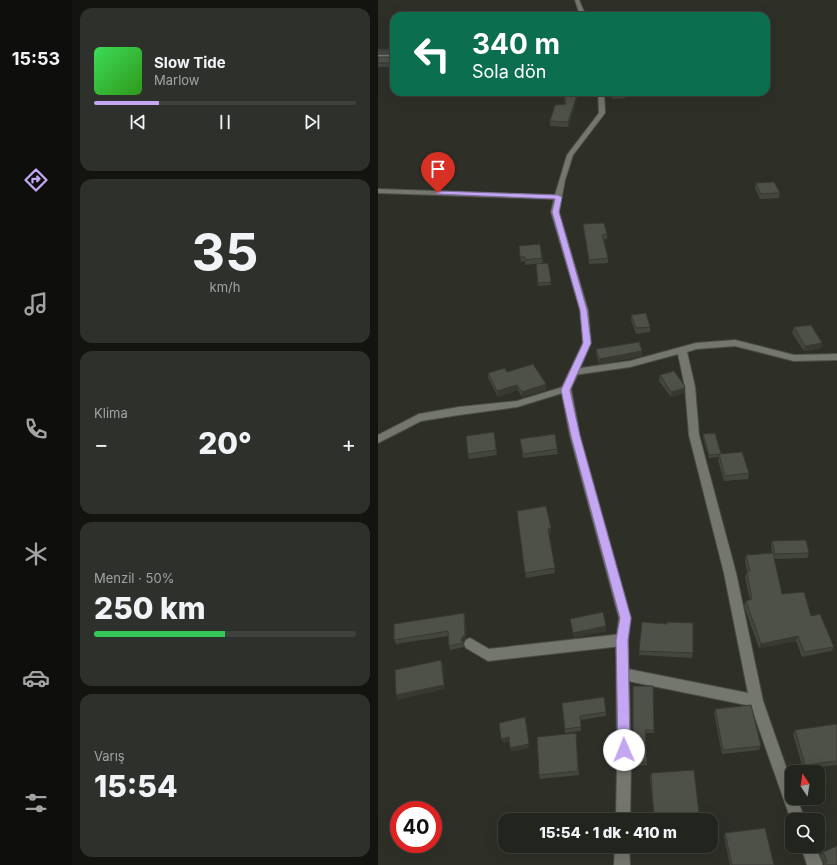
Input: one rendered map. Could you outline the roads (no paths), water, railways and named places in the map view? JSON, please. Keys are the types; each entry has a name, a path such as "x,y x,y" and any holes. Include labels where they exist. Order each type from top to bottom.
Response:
{"street":[{"path":"577,0 581,12"},
{"path":"378,57 390,57"},
{"path":"601,96 602,113 570,155 562,180 555,212 584,310 587,343 566,390 575,436 625,618 622,640 623,813"},
{"path":"378,191 558,197"},
{"path":"574,372 630,364 696,346 735,343 794,358 837,357"},
{"path":"682,350 690,387 694,435 730,573 756,701 795,813"},
{"path":"378,439 419,418 459,411 517,404 566,390"},
{"path":"470,644 488,655 622,640"},
{"path":"623,674 756,701"},
{"path":"622,853 622,865"},
{"path":"811,853 815,865"}]}
